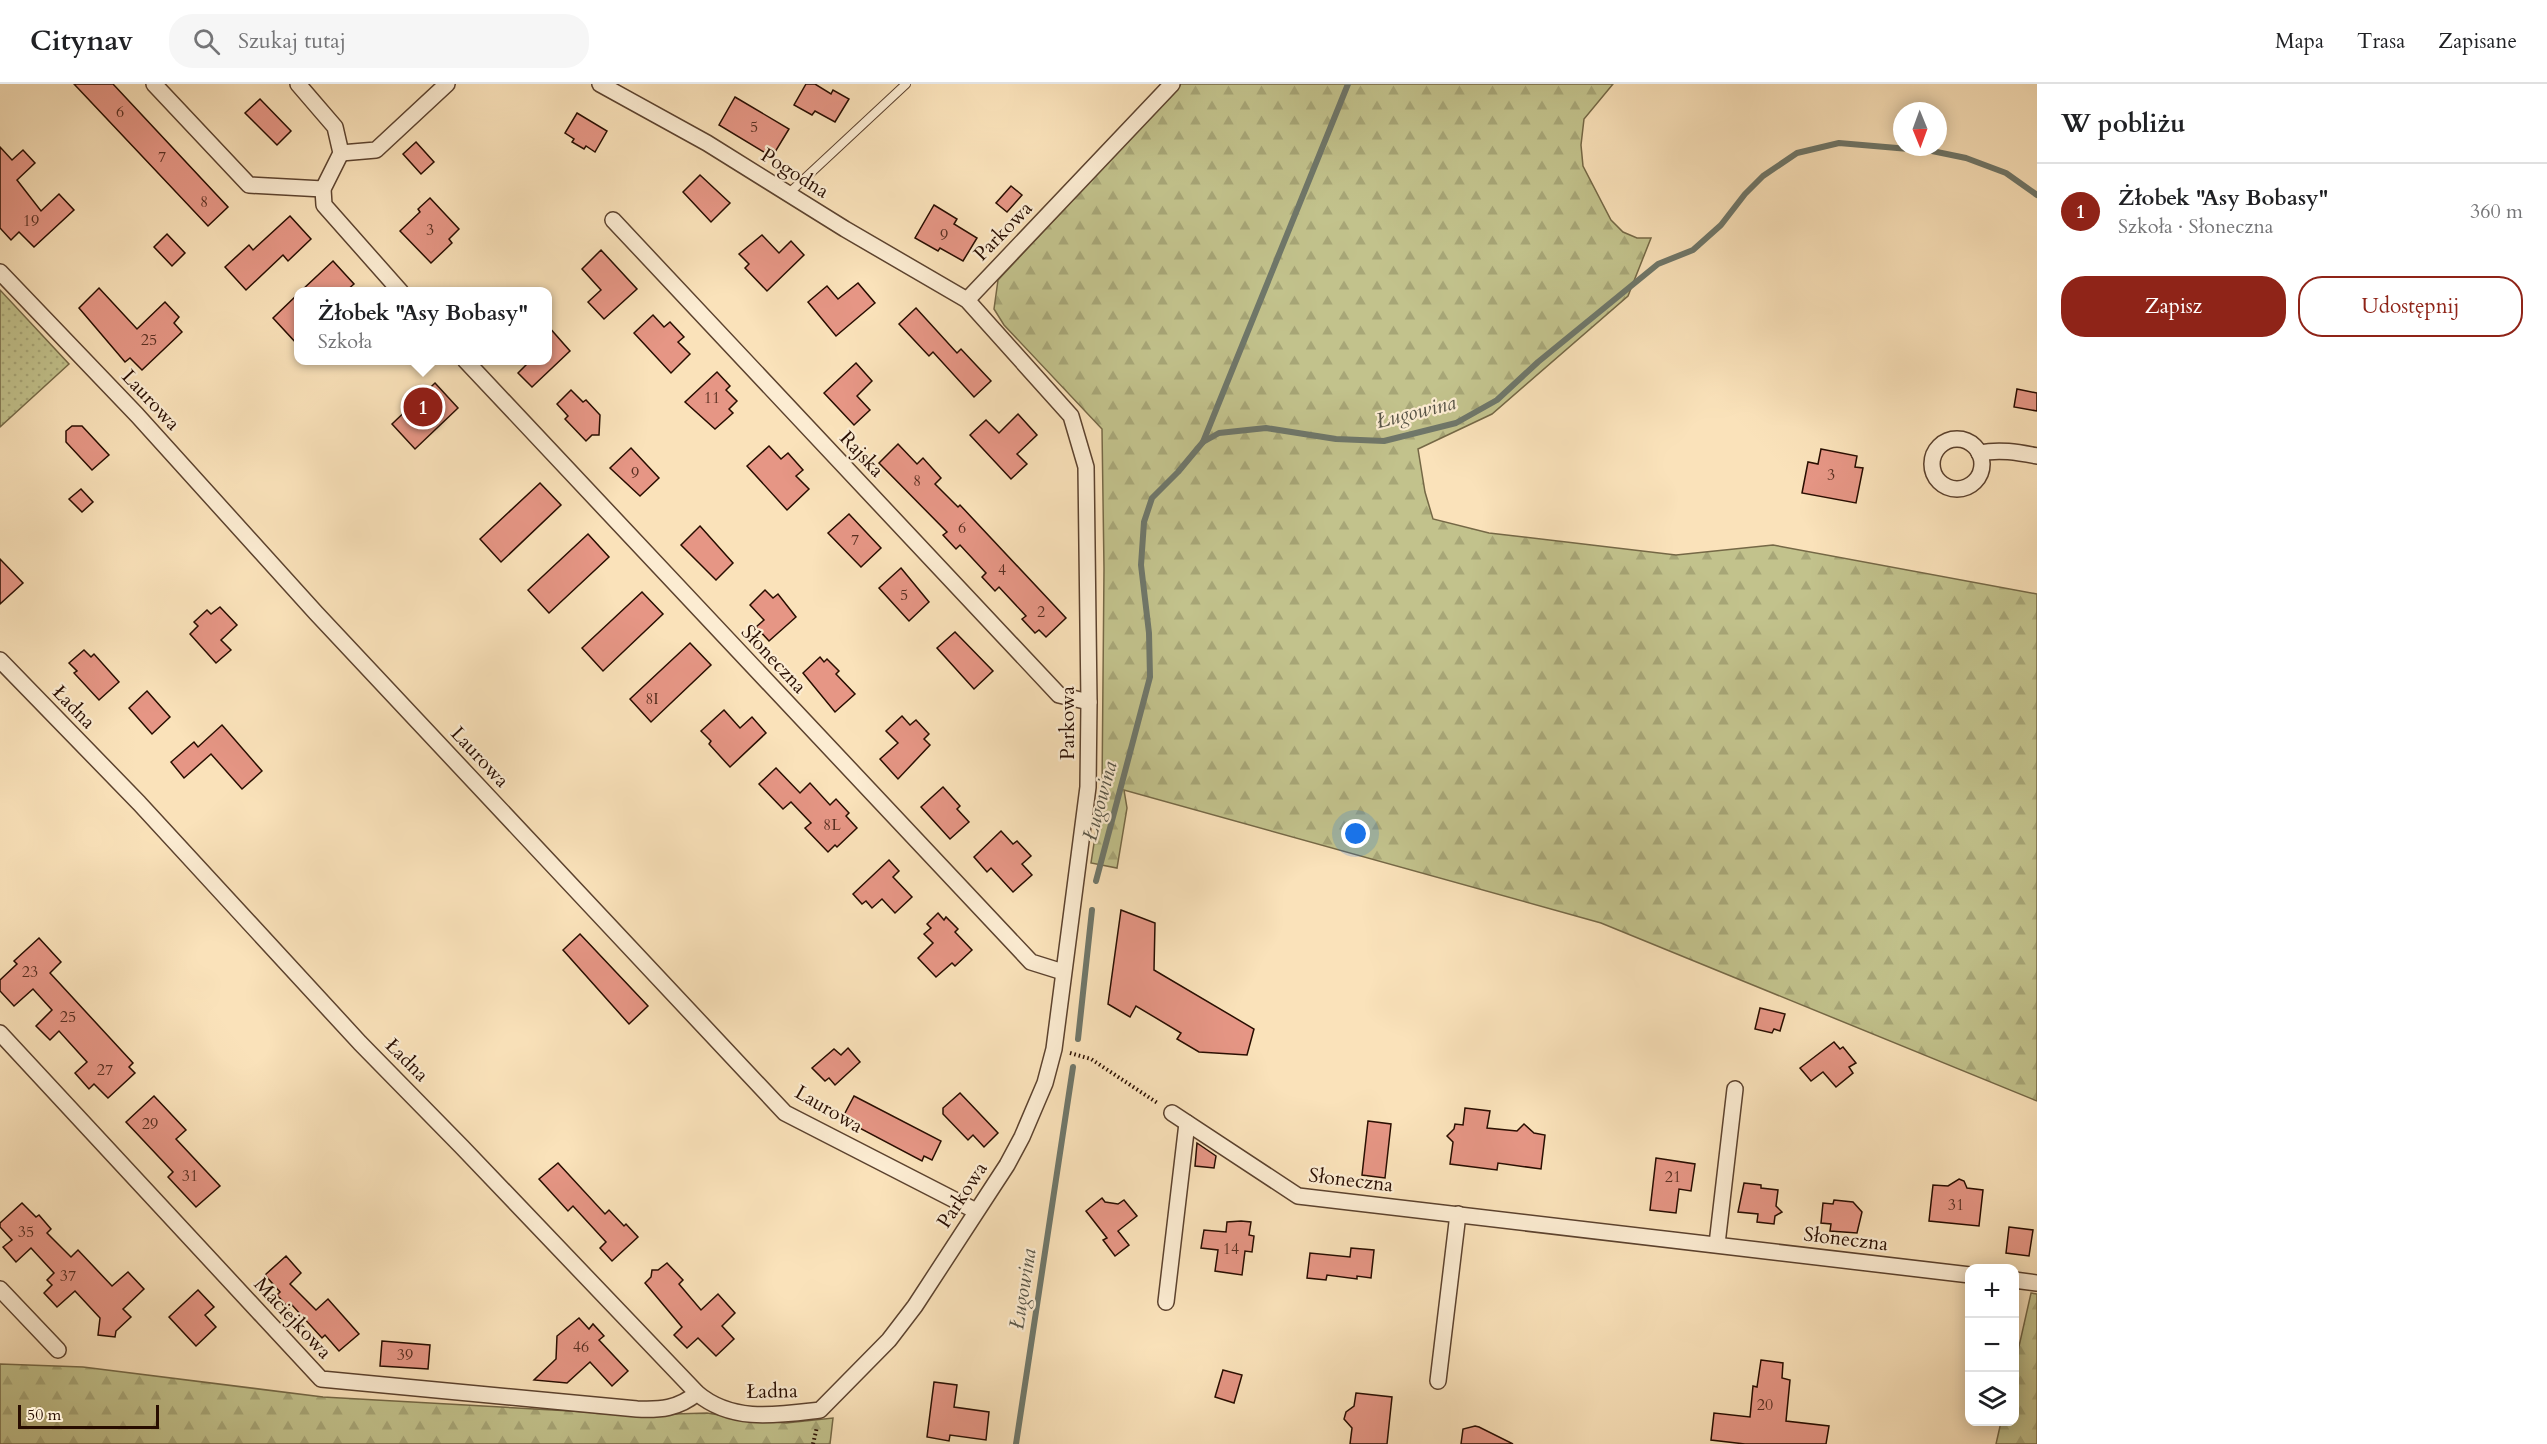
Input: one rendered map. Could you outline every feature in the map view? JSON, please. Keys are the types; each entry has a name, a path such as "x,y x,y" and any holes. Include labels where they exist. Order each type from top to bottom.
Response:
{"street":[{"path":"154,84 249,185 323,189"},
{"path":"298,84 335,127 341,153 323,189 324,204 397,287"},
{"path":"341,153 376,150 447,84"},
{"name":"Pogodna","path":"600,84 707,143 967,300"},
{"name":"Parkowa","path":"820,1410 889,1340 915,1306 1007,1165 1022,1137 1045,1083 1054,1049 1084,823 1089,702 1086,467 1080,440 1071,416 967,300 1172,84"},
{"name":"Rajska","path":"613,220 1059,695 1089,702"},
{"name":"Laurowa","path":"0,272 138,415 316,613 785,1113 976,1211"},
{"name":"Słoneczna","path":"470,365 1031,962 1063,972"},
{"path":"1979,453 2007,450 2037,456"},
{"name":"Ładna","path":"0,660 139,803 360,1043 709,1404 741,1414 820,1410"},
{"name":"Maciejkowa","path":"0,1033 321,1379 637,1409 673,1407 686,1402 697,1393"},
{"path":"1718,1244 1734,1089"},
{"name":"Słoneczna","path":"1172,1113 1298,1196 1965,1274"},
{"path":"1166,1302 1187,1123"},
{"path":"1438,1381 1458,1214"},
{"path":"2019,1281 2037,1283"},
{"path":"0,1289 58,1350"}],"lane":[{"path":"788,194 906,84"}],"path":[{"path":"1054,1049 1091,1059 1172,1113"}],"green space":[{"path":"1181,84 1613,84 1584,119 1581,145 1583,166 1611,220 1623,232 1637,238 1651,238 1628,296 1492,414 1418,449 1425,492 1433,519 1489,533 1676,555 1773,545 2037,594 2037,1101 1601,923 1124,790 1127,808 1117,868 1091,863 1102,791 1104,569 1102,429 1004,325 994,309 998,280"},
{"path":"0,290 69,364 0,427"},
{"path":"2031,1293 2037,1294 2037,1444 1996,1444 2000,1426 2019,1426 2019,1346"},
{"path":"0,1364 83,1367 323,1397 642,1415 707,1413 786,1423 833,1418 830,1444 0,1444"}],"building":[{"path":"74,84 113,84 228,207 208,226"},
{"path":"806,84 815,84 831,94 833,90 849,99 835,122 815,111 812,115 794,105"},
{"path":"735,97 789,129 772,157 719,125"},
{"path":"260,99 291,131 277,145 245,113"},
{"path":"577,113 607,131 595,152 586,146 584,149 572,142 574,139 565,133"},
{"path":"416,142 434,162 421,174 403,154"},
{"path":"0,147 12,160 23,150 35,163 17,180 41,211 59,194 74,210 34,247 19,232 11,240 0,228"},
{"path":"700,175 730,203 711,222 683,192"},
{"path":"1011,186 1022,195 1007,212 996,203"},
{"path":"430,198 459,229 449,239 452,243 431,263 400,231 420,212 418,209"},
{"path":"934,205 957,219 954,224 977,238 963,261 915,238"},
{"path":"290,216 311,239 288,261 283,255 246,290 225,267 249,245 253,250"},
{"path":"167,234 185,253 172,266 154,247"},
{"path":"762,235 779,253 791,241 804,255 767,291 745,268 749,264 739,254"},
{"path":"601,250 637,289 604,319 588,302 601,290 582,269"},
{"path":"333,261 354,284 351,287 305,287"},
{"path":"858,283 875,303 836,336 808,302 827,286 838,299"},
{"path":"99,288 137,329 165,302 179,317 174,323 182,332 142,370 130,358 125,362 79,308"},
{"path":"294,298 294,341 273,318"},
{"path":"916,308 957,353 961,349 991,381 974,397 933,352 929,356 899,324"},
{"path":"653,315 664,327 670,322 684,337 678,342 690,354 671,373 634,333"},
{"path":"552,331 570,351 532,387 518,373 526,365 552,365"},
{"path":"856,363 872,381 857,396 870,410 854,425 824,393"},
{"path":"717,372 730,386 726,390 737,401 729,409 733,413 715,429 685,402"},
{"path":"435,383 458,408 415,449 392,424"},
{"path":"2017,389 2037,393 2037,411 2014,407"},
{"path":"571,390 583,402 586,400 600,415 599,435 592,435 586,441 565,419 568,416 557,404"},
{"path":"1018,414 1037,435 1017,454 1027,464 1011,479 970,435 986,420 999,433"},
{"path":"72,426 82,426 109,455 92,470 66,442 66,431"},
{"path":"898,444 917,464 923,458 941,478 935,484 958,507 960,505 1066,618 1046,637 1039,630 1035,633 1022,619 1026,616 999,587 995,591 982,577 986,573 960,545 956,549 943,535 947,532 879,463"},
{"path":"769,446 781,459 788,453 803,470 796,476 809,489 787,510 747,466"},
{"path":"631,448 659,478 640,496 610,468"},
{"path":"1821,449 1857,456 1855,467 1863,468 1856,503 1802,493 1808,462 1818,464"},
{"path":"540,483 561,505 501,562 480,539"},
{"path":"81,489 93,502 82,512 69,499"},
{"path":"849,514 881,548 861,567 828,533"},
{"path":"700,526 733,563 716,580 681,545"},
{"path":"588,534 609,557 549,613 528,590"},
{"path":"0,559 23,583 0,604"},
{"path":"901,568 929,602 909,621 879,588"},
{"path":"765,590 773,598 778,594 796,617 769,641 756,627 764,620 750,605"},
{"path":"642,592 663,614 603,671 582,648"},
{"path":"220,607 237,625 221,640 231,650 216,663 190,634 198,626 194,622 207,610 211,614"},
{"path":"955,632 993,671 974,689 937,648"},
{"path":"690,643 711,665 651,722 630,699"},
{"path":"84,650 91,657 94,654 119,682 99,700 74,673 77,671 69,663"},
{"path":"820,657 824,662 827,659 839,671 836,674 855,694 835,712 803,673"},
{"path":"147,691 170,717 152,734 129,708"},
{"path":"724,710 740,728 752,717 766,733 730,767 709,744 711,741 701,731"},
{"path":"902,716 910,725 916,720 929,734 924,739 930,745 898,779 880,759 898,743 886,731"},
{"path":"222,725 262,771 242,789 211,754 184,778 171,762 194,742 198,747"},
{"path":"776,768 800,793 810,783 830,805 836,799 849,813 846,816 857,828 837,847 835,845 828,852 805,828 811,823 791,802 783,809 759,784"},
{"path":"943,787 960,806 957,809 969,822 950,839 921,807"},
{"path":"1001,831 1013,844 1017,841 1031,856 1022,864 1032,875 1013,892 991,868 987,872 974,857"},
{"path":"889,860 899,871 893,877 912,897 895,913 882,899 872,908 866,901 862,904 853,894"},
{"path":"1121,910 1155,923 1154,970 1254,1029 1247,1055 1199,1052 1177,1039 1181,1033 1136,1006 1130,1017 1108,1004"},
{"path":"938,913 944,920 946,917 958,929 955,932 972,950 955,966 952,963 936,977 918,958 933,943 924,934 931,928 927,924"},
{"path":"580,934 648,1006 629,1024 563,950"},
{"path":"39,938 61,962 50,973 133,1063 129,1067 135,1073 108,1098 94,1084 89,1089 75,1073 87,1062 59,1031 50,1040 36,1026 52,1010 33,989 14,1006 0,991 0,980 17,964 14,961"},
{"path":"1760,1008 1785,1014 1780,1031 1774,1029 1772,1033 1755,1029"},
{"path":"1834,1042 1840,1049 1843,1047 1856,1063 1849,1067 1853,1073 1836,1087 1823,1072 1811,1081 1800,1068"},
{"path":"848,1048 860,1062 835,1085 829,1078 825,1081 812,1068 834,1049 841,1055"},
{"path":"960,1093 998,1133 984,1147 973,1135 968,1140 943,1114 943,1108"},
{"path":"154,1096 186,1130 176,1139 220,1186 196,1207 168,1177 173,1172 126,1122"},
{"path":"854,1096 941,1141 932,1160 924,1156 922,1161 850,1123 852,1119 844,1115"},
{"path":"1465,1108 1490,1111 1487,1128 1517,1131 1524,1124 1534,1133 1545,1135 1541,1169 1498,1163 1497,1170 1450,1164 1453,1142 1447,1136 1454,1129 1455,1124 1463,1125"},
{"path":"1368,1121 1391,1124 1385,1178 1362,1175"},
{"path":"1197,1143 1216,1156 1214,1168 1195,1166"},
{"path":"1656,1158 1695,1164 1691,1191 1679,1189 1676,1213 1650,1210"},
{"path":"558,1163 605,1214 609,1210 638,1237 612,1261 600,1248 606,1242 573,1206 568,1211 539,1179"},
{"path":"1959,1179 1964,1181 1967,1188 1983,1190 1979,1226 1929,1221 1933,1185 1948,1186"},
{"path":"1744,1183 1778,1190 1776,1206 1782,1212 1775,1216 1774,1224 1757,1222 1758,1214 1738,1212"},
{"path":"1102,1198 1105,1202 1118,1204 1124,1200 1137,1216 1118,1231 1129,1245 1115,1256 1103,1240 1107,1238 1086,1211"},
{"path":"1834,1200 1853,1202 1862,1212 1857,1233 1830,1231 1831,1224 1821,1223 1823,1203 1833,1204"},
{"path":"22,1203 36,1217 39,1215 51,1229 47,1233 71,1257 78,1250 112,1286 128,1272 144,1289 123,1309 131,1317 116,1331 115,1337 98,1335 100,1318 75,1291 57,1307 44,1293 52,1285 47,1280 54,1273 31,1248 16,1262 3,1247 12,1240 0,1227 0,1223"},
{"path":"1227,1222 1251,1222 1249,1235 1254,1236 1252,1252 1245,1251 1242,1275 1215,1271 1218,1250 1201,1248 1204,1230 1226,1232"},
{"path":"2009,1227 2033,1230 2029,1256 2006,1253"},
{"path":"1351,1248 1374,1250 1371,1278 1357,1276 1357,1279 1327,1275 1326,1280 1307,1278 1310,1253 1350,1257"},
{"path":"286,1256 301,1273 290,1284 316,1310 328,1299 359,1334 339,1351 325,1335 322,1338 292,1305 289,1308 277,1295 280,1292 265,1275"},
{"path":"667,1263 683,1280 679,1284 701,1310 718,1294 735,1313 722,1326 734,1339 716,1356 698,1338 687,1348 674,1335 682,1327 645,1283 651,1277 652,1270 658,1270"},
{"path":"198,1290 214,1307 205,1315 216,1327 196,1346 169,1317"},
{"path":"579,1318 589,1329 593,1324 604,1336 599,1340 628,1371 612,1386 590,1362 567,1383 534,1380 556,1359 557,1336"},
{"path":"382,1341 430,1345 428,1369 380,1366"},
{"path":"1761,1360 1783,1363 1782,1378 1790,1380 1786,1421 1829,1426 1826,1444 1745,1444 1711,1440 1714,1413 1750,1417 1753,1386 1757,1387"},
{"path":"1223,1370 1242,1375 1234,1403 1215,1397"},
{"path":"934,1382 957,1385 954,1407 989,1412 986,1440 950,1435 949,1441 927,1437"},
{"path":"1356,1393 1392,1397 1387,1444 1350,1444 1352,1428 1344,1419 1346,1412 1354,1406"},
{"path":"1475,1426 1513,1444 1461,1444 1463,1429"}],"waterway":[{"path":"1203,442 1348,84"},
{"name":"Ługowina","path":"1096,881 1150,677 1149,633 1141,565 1144,522 1152,498 1203,442 1219,433 1266,428 1336,439 1384,441 1456,423 1497,400 1538,362 1658,264 1693,250 1721,225 1745,194 1763,176 1797,153 1839,143 1932,151 1966,158 2006,173 2037,195"},
{"name":"Ługowina","path":"1078,1039 1092,910"},
{"name":"Ługowina","path":"1016,1444 1073,1067"}],"place":[{"name":"Żłobek \"Asy Bobasy\"","path":"423,407"}]}
